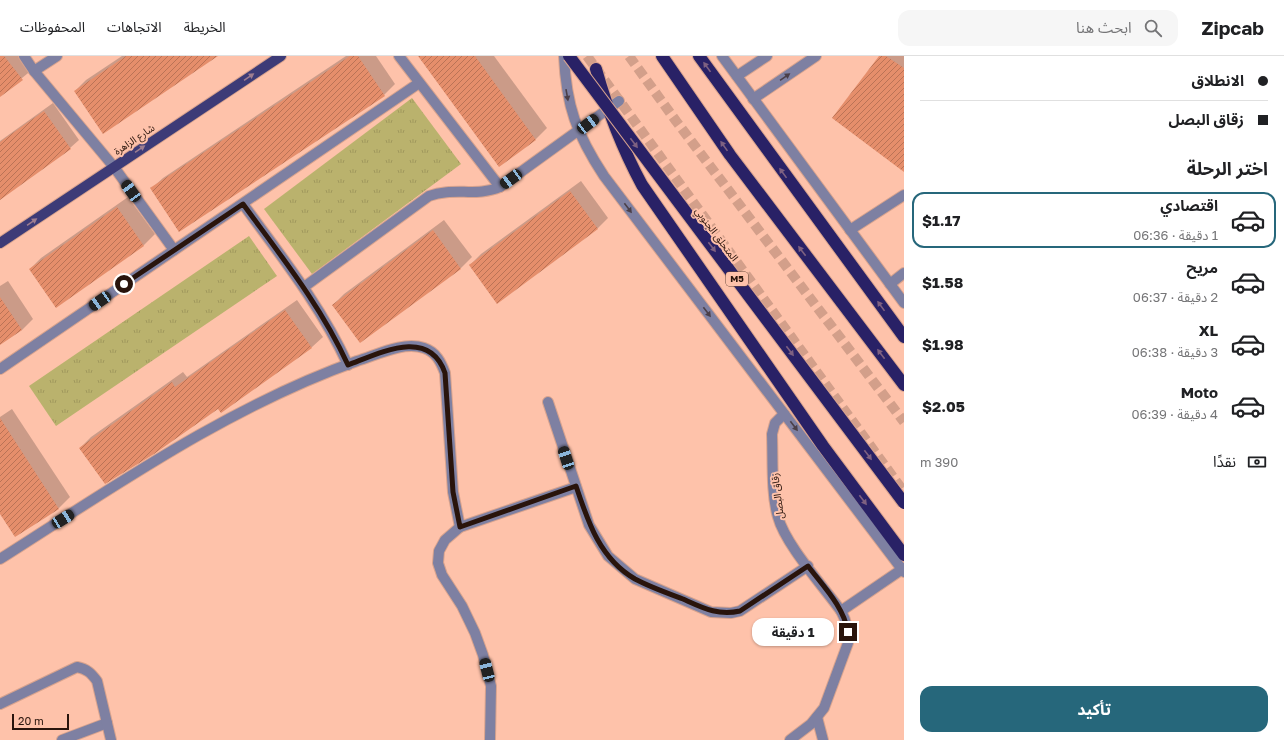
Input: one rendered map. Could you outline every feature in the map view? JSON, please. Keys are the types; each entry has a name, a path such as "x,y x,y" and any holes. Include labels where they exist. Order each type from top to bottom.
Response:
{"highway":[{"name":"المتحلق الجنوبي","path":"569,56 904,502"},
{"path":"662,56 730,155 904,385"},
{"path":"699,56 904,337"},
{"path":"596,69 608,109 624,151 642,185 824,446 904,555"}],"main road":[{"name":"شارع الزاهرة","path":"0,244 281,56"}],"street":[{"path":"24,56 34,71 114,167 174,250"},
{"path":"34,71 57,56"},
{"path":"399,56 500,187"},
{"path":"564,56 568,98 578,131 591,156 604,176 903,570 841,611"},
{"path":"722,56 904,303"},
{"path":"737,76 767,56"},
{"path":"753,99 816,56"},
{"path":"0,368 419,83"},
{"path":"304,287 430,196 440,192 485,192 500,187 619,101"},
{"path":"850,230 904,195"},
{"path":"243,204 304,287 325,319 348,365"},
{"path":"890,284 904,273"},
{"path":"0,559 190,439 275,395 348,365 394,349 416,347 425,348 434,354 441,363 445,373 453,492 460,527"},
{"path":"548,402 588,525 608,556 635,579 711,612 731,613 740,611 808,566"},
{"name":"زقاق البصل","path":"784,414 775,423 772,434 776,510 782,529 841,611 846,621 848,643 828,698 817,717 790,740"},
{"path":"490,740 490,686 483,655 475,633 462,606 442,575 438,563 439,551 445,540 460,527 576,486"},
{"path":"0,704 77,667 85,669 92,674 97,681 111,740"},
{"path":"817,717 824,740"},
{"path":"62,740 107,723"}],"green space":[{"path":"412,98 461,164 312,274 264,209"},
{"path":"249,236 277,276 56,426 29,386"}],"building":[{"path":"0,56 4,56 23,80 0,97"},
{"path":"126,56 218,56 103,134 74,91"},
{"path":"350,56 358,56 385,96 179,232 150,188"},
{"path":"418,56 475,56 536,140 499,167"},
{"path":"879,56 886,56 904,68 904,172 832,118"},
{"path":"44,111 71,149 0,200 0,142"},
{"path":"570,191 598,229 497,304 469,265"},
{"path":"117,207 144,246 56,308 29,269"},
{"path":"433,230 461,269 360,343 332,305"},
{"path":"0,297 22,330 0,345"},
{"path":"285,310 312,348 221,413 218,409 154,454 105,484 79,448 172,382 175,387"},
{"path":"0,418 59,509 15,537 0,514"}],"tunnel":[{"path":"587,56 904,492"},
{"path":"629,56 676,121 904,422"}],"route":[{"path":"124,284 243,204 304,287 325,319 348,365 394,349 416,347 425,348 434,354 441,363 445,373 453,492 460,527 576,486 588,525 597,541 608,556 635,579 711,612 720,614 740,611 808,566 841,611 846,621 848,632"}]}
